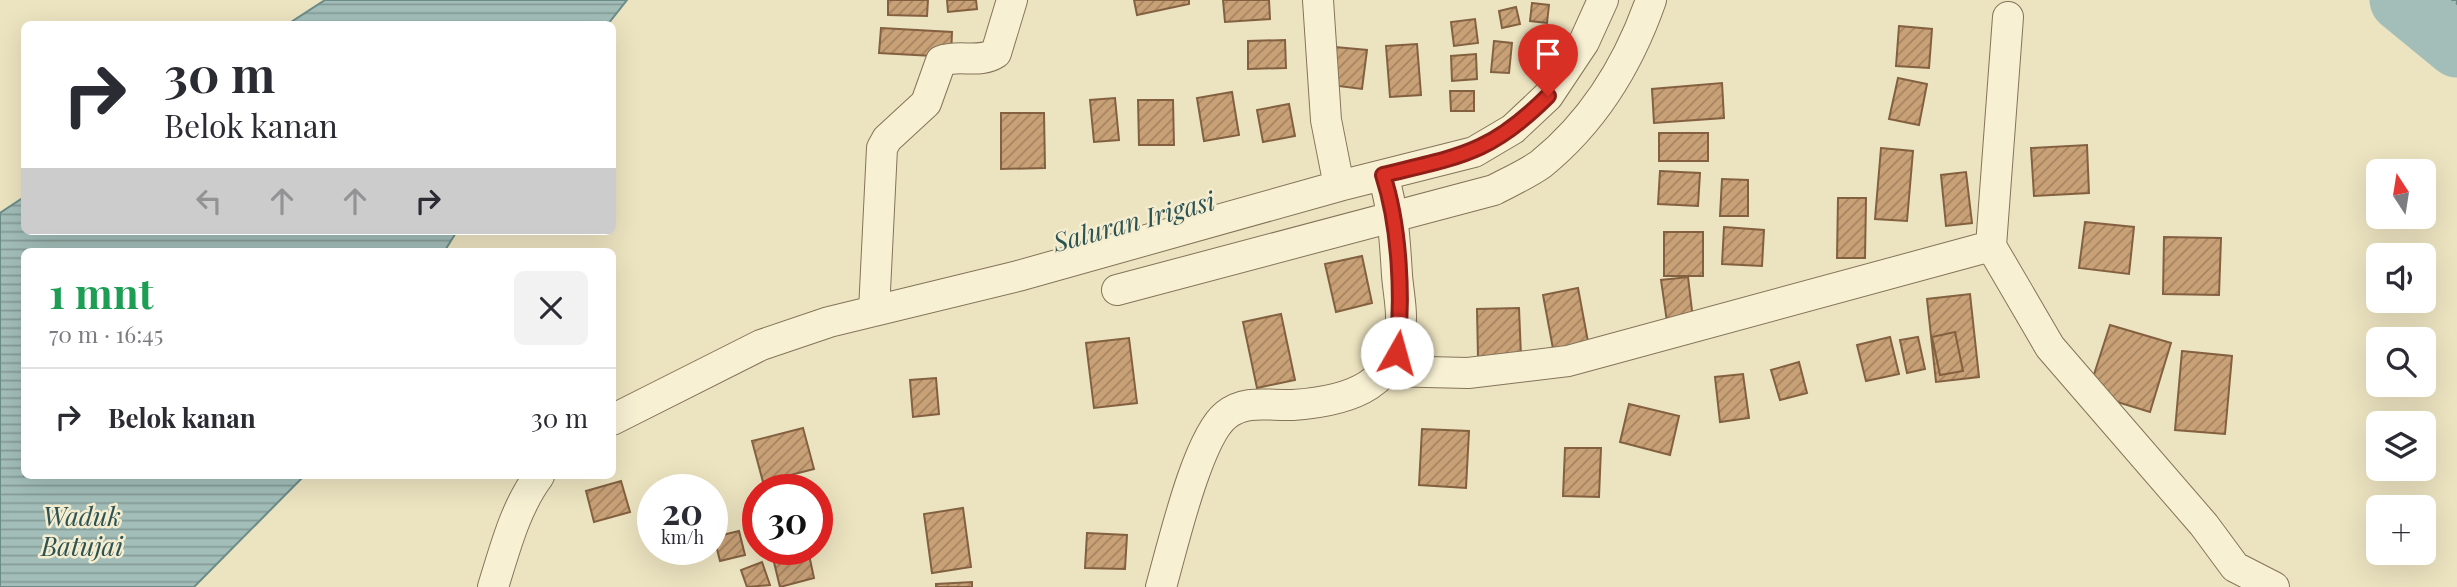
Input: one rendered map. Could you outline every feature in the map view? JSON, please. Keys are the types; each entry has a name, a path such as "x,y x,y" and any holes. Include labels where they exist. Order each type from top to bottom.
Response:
{"street":[{"path":"874,311 882,148 887,139 926,103 941,61 950,57 987,58 996,54 1012,0"},
{"path":"1318,0 1326,120 1339,186"},
{"path":"1117,290 1388,196 1513,129 1548,96 1563,75 1584,42 1603,0"},
{"path":"616,418 761,345 874,311 1018,276 1339,186 1388,196 1494,190 1539,165 1569,138 1612,86 1636,43 1651,0"},
{"path":"2008,17 1991,246 2050,347 2204,525 2235,566 2274,587"},
{"path":"1161,587 1196,469 1217,424 1226,415 1251,404 1292,405 1346,397 1372,385 1397,353 1401,318 1388,196"},
{"path":"1385,371 1468,373 1568,361 1991,246"},
{"path":"493,587 511,531 537,479"}],"water":[{"path":"325,0 627,0 610,21 293,21"},
{"path":"2401,0 2457,0 2457,46"},
{"name":"Waduk Batujai","path":"21,199 21,235 455,235 446,248 21,248 21,479 301,479 194,587 0,587 0,213"}],"building":[{"path":"888,0 928,0 927,16 888,15"},
{"path":"947,0 976,0 977,9 948,12"},
{"path":"1134,0 1189,0 1189,4 1137,15"},
{"path":"1223,0 1269,0 1270,19 1225,22"},
{"path":"1532,3 1549,5 1547,23 1530,21"},
{"path":"1516,7 1520,24 1502,28 1499,11"},
{"path":"1475,19 1478,43 1454,46 1451,22"},
{"path":"1899,26 1932,29 1929,68 1896,66"},
{"path":"881,28 952,32 951,57 879,53"},
{"path":"1285,40 1286,68 1248,69 1248,41"},
{"path":"1494,41 1512,43 1509,73 1491,72"},
{"path":"1417,44 1421,95 1390,97 1386,46"},
{"path":"1335,47 1367,50 1362,89 1330,85"},
{"path":"1476,54 1477,79 1452,81 1451,56"},
{"path":"1898,78 1927,84 1919,125 1889,119"},
{"path":"1722,83 1724,118 1654,123 1652,89"},
{"path":"1450,91 1474,91 1474,111 1451,111"},
{"path":"1232,92 1239,135 1204,141 1197,98"},
{"path":"1115,98 1119,140 1094,142 1090,100"},
{"path":"1138,100 1173,100 1174,145 1139,145"},
{"path":"1289,104 1295,136 1263,142 1257,110"},
{"path":"1001,113 1044,113 1045,168 1001,169"},
{"path":"1659,133 1708,133 1708,161 1659,161"},
{"path":"2087,145 2089,193 2034,196 2031,148"},
{"path":"1881,148 1913,151 1907,221 1875,219"},
{"path":"1660,171 1700,173 1698,206 1658,204"},
{"path":"1966,172 1972,223 1946,226 1941,175"},
{"path":"1722,179 1748,180 1748,216 1720,216"},
{"path":"1838,198 1866,198 1865,258 1837,258"},
{"path":"2085,222 2134,227 2129,274 2079,268"},
{"path":"1724,227 1764,230 1762,266 1722,264"},
{"path":"1664,232 1703,232 1703,276 1664,276"},
{"path":"2164,237 2221,238 2219,295 2163,294"},
{"path":"1362,256 1372,303 1336,312 1325,264"},
{"path":"1688,277 1693,319 1667,322 1661,280"},
{"path":"1578,288 1589,347 1554,354 1543,295"},
{"path":"1970,294 1979,377 1936,382 1927,299"},
{"path":"1519,308 1521,356 1478,357 1477,309"},
{"path":"1281,314 1295,380 1257,388 1243,322"},
{"path":"2110,325 2171,343 2150,412 2088,393"},
{"path":"1955,332 1963,371 1940,375 1932,337"},
{"path":"1890,337 1899,374 1866,381 1857,345"},
{"path":"1918,337 1925,369 1907,373 1900,340"},
{"path":"1129,338 1137,403 1094,408 1086,343"},
{"path":"2182,351 2232,356 2225,434 2175,430"},
{"path":"1799,362 1807,393 1780,400 1771,370"},
{"path":"1743,374 1749,418 1720,422 1715,377"},
{"path":"936,378 939,414 913,417 910,380"},
{"path":"1629,404 1679,416 1670,455 1620,442"},
{"path":"803,428 814,469 794,474 761,474 752,441"},
{"path":"1422,429 1469,431 1466,488 1419,485"},
{"path":"1565,448 1601,448 1599,497 1563,496"},
{"path":"621,481 630,512 594,522 586,491"},
{"path":"963,508 971,567 932,573 924,514"},
{"path":"739,531 742,556 728,559 728,534"},
{"path":"1087,533 1127,535 1125,569 1085,568"},
{"path":"763,565 770,585 747,587 741,570"},
{"path":"775,565 811,565 814,578 780,587"},
{"path":"972,582 972,587 936,587 936,584"}],"waterway":[{"path":"2401,0 2457,46"}],"route":[{"path":"1397,353 1401,318 1393,218 1383,175 1474,152 1513,129 1548,96"}],"water label":[{"name":"Saluran Irigasi","path":"1134,222"}]}
